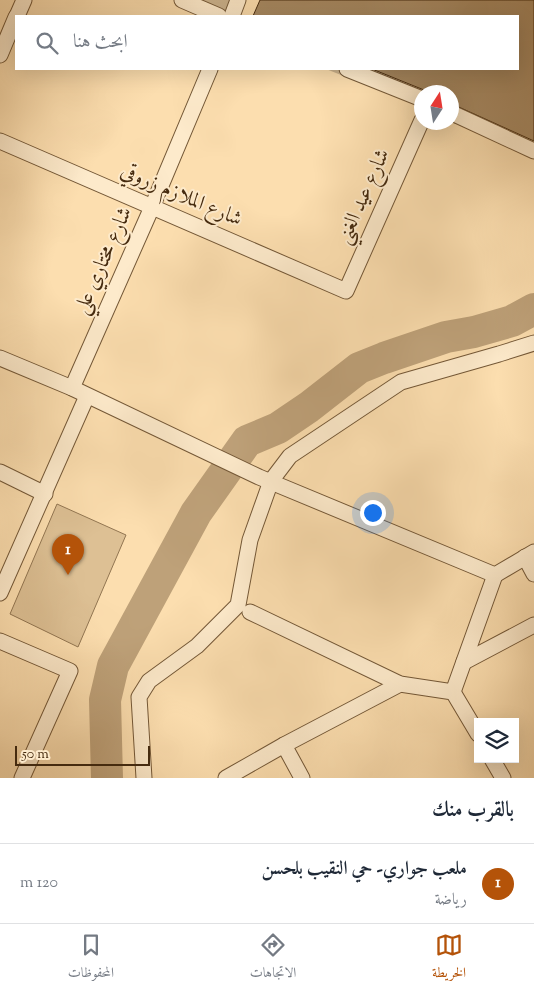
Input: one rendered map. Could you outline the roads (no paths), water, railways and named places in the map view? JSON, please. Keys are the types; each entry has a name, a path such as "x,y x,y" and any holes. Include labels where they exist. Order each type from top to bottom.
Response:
{"street":[{"path":"17,15 24,0"},
{"path":"182,0 218,15"},
{"path":"232,15 238,0"},
{"path":"0,55 15,19"},
{"name":"شارع مختاري علي","path":"72,388 152,207 210,70"},
{"path":"350,70 414,96"},
{"path":"459,115 534,151"},
{"name":"شارع عيد الغني","path":"346,291 418,130"},
{"name":"شارع الملازم زروقي","path":"0,141 346,291"},
{"path":"144,778 139,697 149,681 197,646 238,605 250,540 265,479 290,456 401,382 534,343"},
{"path":"0,358 72,388 219,459 495,575"},
{"path":"0,593 87,396"},
{"path":"0,472 45,494"},
{"path":"453,692 495,575 530,555 534,574"},
{"path":"250,612 400,684 453,692"},
{"path":"464,662 534,625"},
{"path":"0,641 70,672 22,778"},
{"path":"226,778 400,684"},
{"path":"453,692 474,727"},
{"path":"284,745 302,778"},
{"path":"494,763 503,778"}],"waterway":[{"path":"107,778 105,700 113,666 196,513 247,441 278,428 309,407 359,368 446,337 474,332 512,321 534,309"}],"place":[{"name":"ملعب جواري- حي النقيب بلحسن","path":"68,575"}]}
